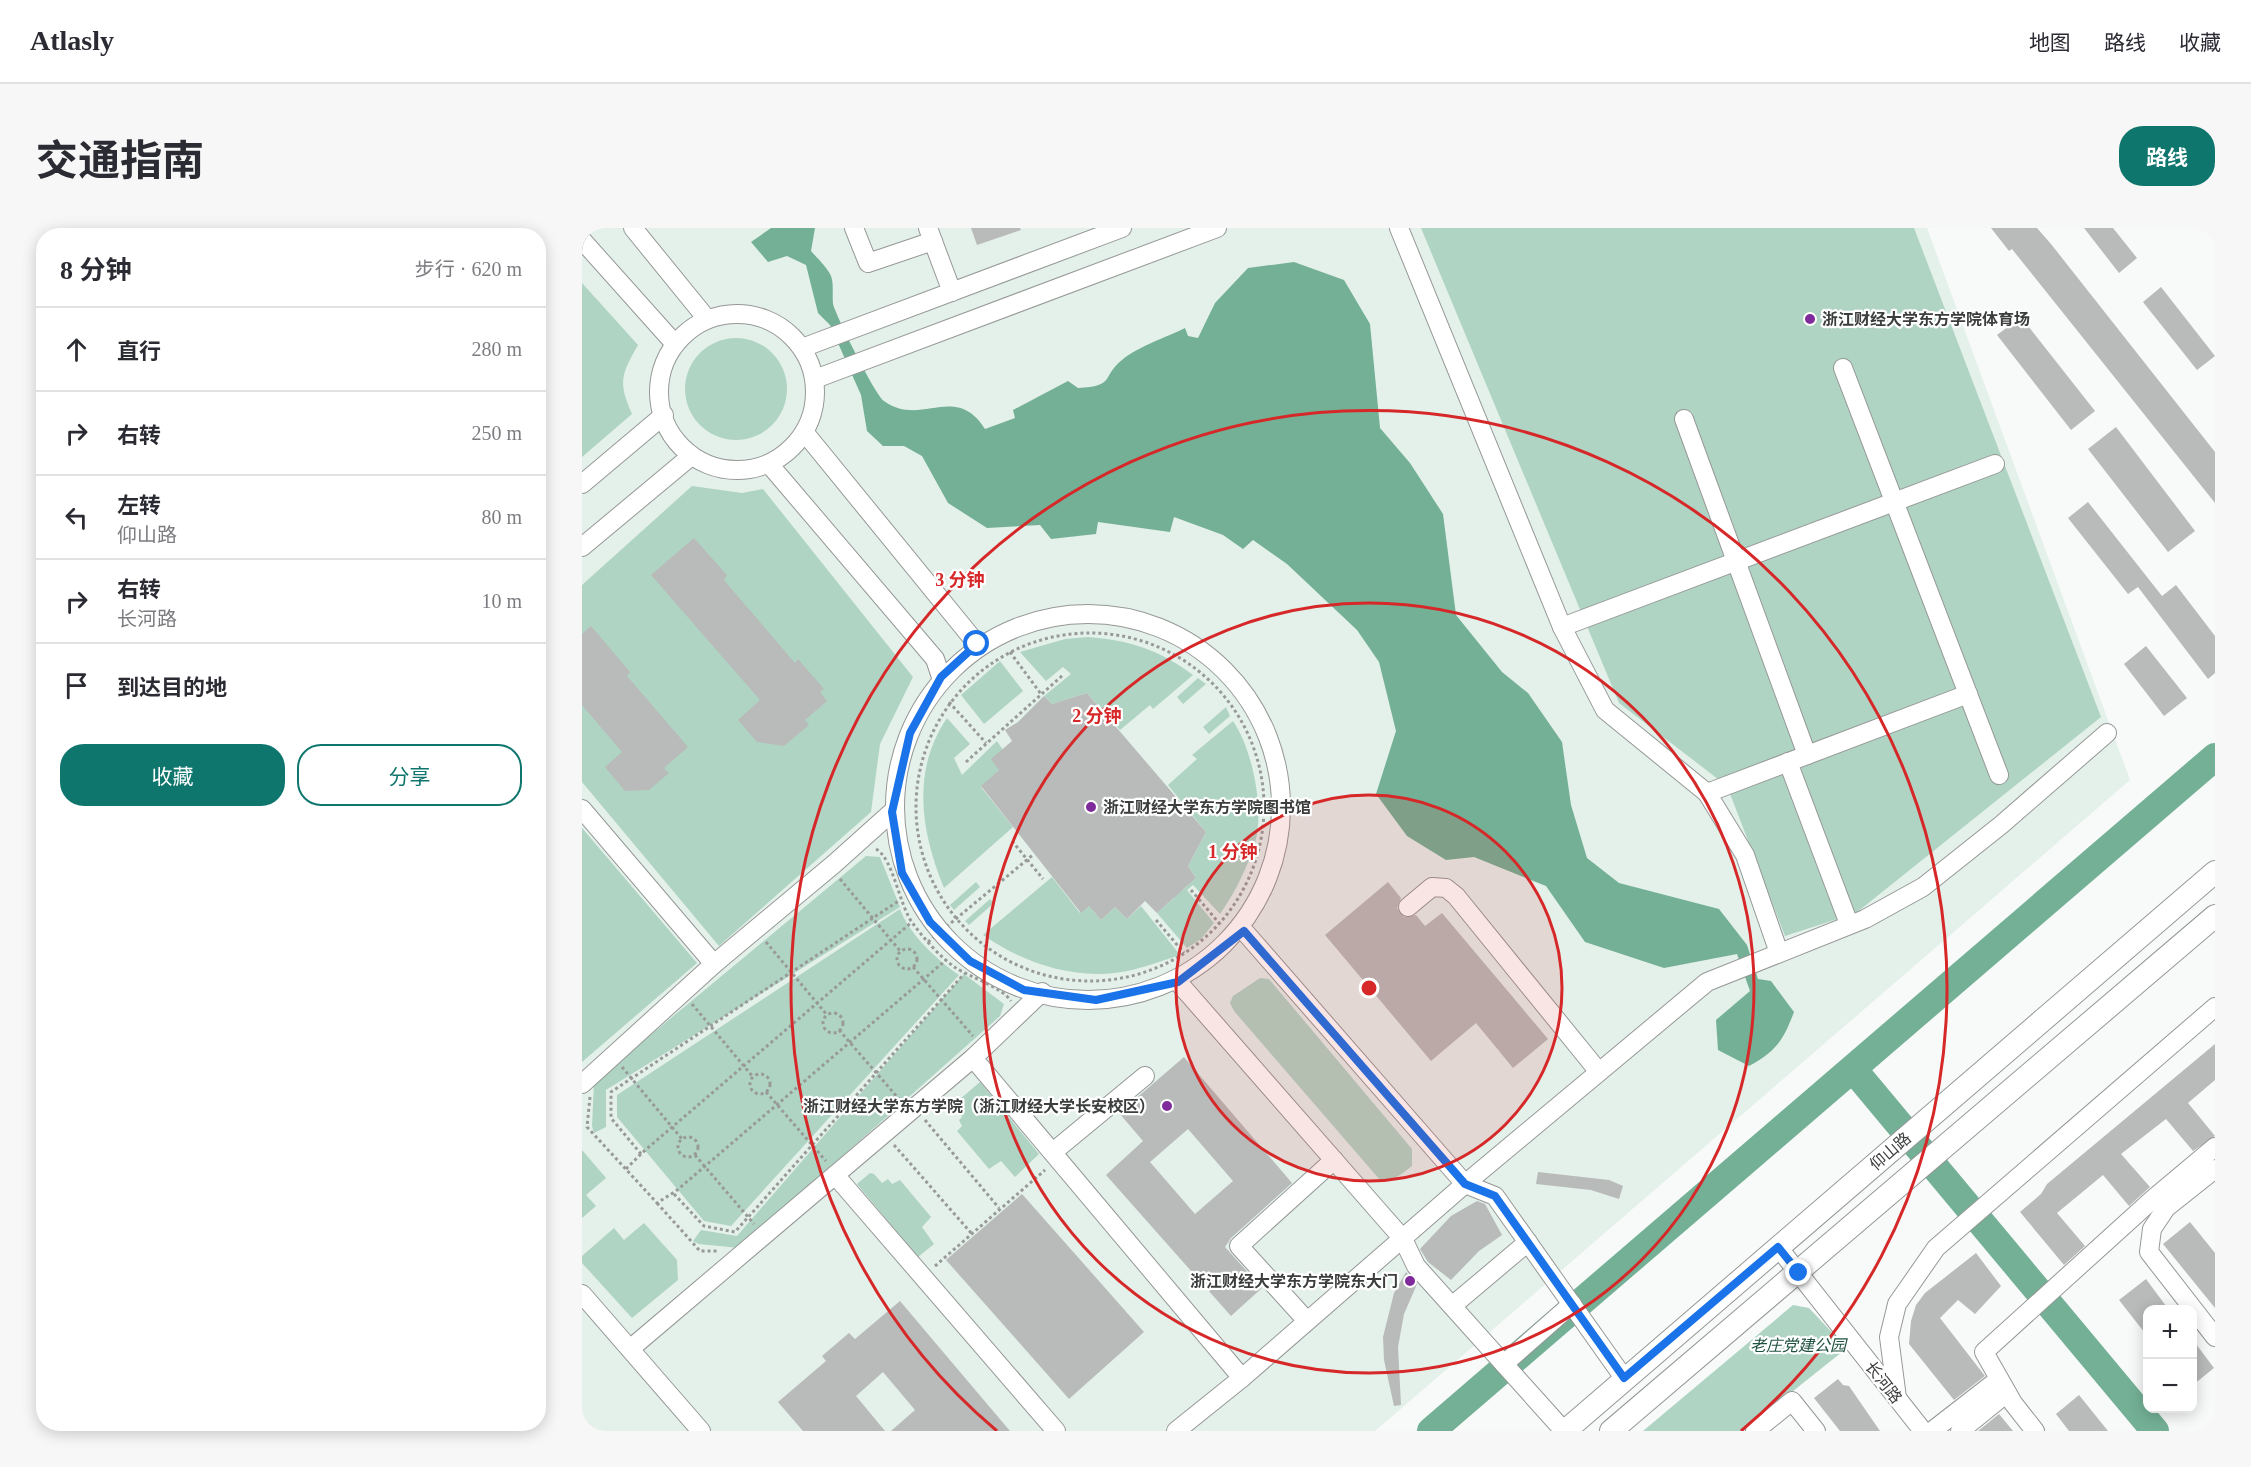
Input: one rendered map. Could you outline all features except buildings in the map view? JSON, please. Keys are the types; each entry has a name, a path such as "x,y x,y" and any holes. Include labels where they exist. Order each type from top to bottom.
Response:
{"main road":[{"name":"仰山路","path":"1560,1426 1619,1370 1778,1247 2215,872"},
{"name":"仰山路","path":"1611,1431 1886,1199 2215,916"}],"street":[{"path":"633,228 707,320"},
{"path":"855,228 868,262 930,235 952,292"},
{"path":"802,348 1122,228"},
{"path":"815,379 1216,228"},
{"path":"1399,228 1562,627 1605,710 1707,793 1745,855 1779,953"},
{"path":"582,240 675,344"},
{"path":"728,314 749,314 770,320 788,332 802,348 815,379 816,394 805,433 783,455 769,464 746,470 723,469 690,457 669,429 664,415 660,383 666,361 675,344 691,328 707,320 728,314"},
{"path":"1843,368 1999,775"},
{"path":"582,484 664,415"},
{"path":"1684,419 1807,755"},
{"path":"805,433 977,644"},
{"path":"582,547 690,457"},
{"path":"769,464 935,659 941,677"},
{"path":"1562,627 1995,464"},
{"path":"1066,616 1153,622 1230,667 1279,749 1281,840 1244,931 1178,982 1096,1000 1024,990 970,961 934,937 930,922 902,873 892,812 910,733 941,677 977,644 1066,616"},
{"path":"1707,793 1968,694"},
{"path":"1176,1431 1242,1378 1465,1184 1707,982 1865,919 1923,886 2001,825 2108,733"},
{"path":"1788,762 1846,916"},
{"path":"586,1089 714,964 834,864 892,812"},
{"path":"585,818 714,964"},
{"path":"1408,907 1432,886 1446,888 1456,896 1599,1072"},
{"path":"1244,931 1465,1184 1495,1196 1619,1370"},
{"path":"1178,982 1403,1239 1416,1266 1560,1426"},
{"path":"630,1349 834,1172 884,1134 1042,992"},
{"path":"1897,1398 1889,1337 1897,1304 1936,1248 2215,1007"},
{"path":"976,1050 1052,1159 1242,1378"},
{"path":"1052,1159 1144,1076"},
{"path":"2035,1431 2003,1386 1984,1352 2215,1147"},
{"path":"1308,1321 1239,1246 1334,1160"},
{"path":"2215,1169 2166,1208 2152,1229 2149,1252 2215,1337"},
{"path":"834,1172 1056,1431"},
{"path":"1452,1306 1528,1242"},
{"name":"长河路","path":"1778,1247 1923,1431"},
{"path":"583,1296 701,1431"},
{"path":"1504,1364 1572,1304"},
{"path":"1932,1431 2003,1386"},
{"path":"1960,1431 2003,1386"},
{"path":"1755,1431 1792,1401 1816,1431"}],"path":[{"path":"1113,632 1171,651 1219,687 1249,733 1264,787 1262,842 1242,894 1208,937 1162,967 1108,981 1053,978 1002,958 956,918 927,871 915,811 924,752 950,702 997,657 1053,634 1113,632"},
{"path":"1010,652 1041,694"},
{"path":"966,762 1064,674"},
{"path":"950,702 986,743"},
{"path":"1012,841 1043,879"},
{"path":"869,848 877,849 887,859 900,900 912,922 934,937 946,960 1010,998 1013,1007"},
{"path":"934,937 1034,854"},
{"path":"837,875 901,952"},
{"path":"1191,890 1219,923"},
{"path":"641,1154 611,1118 611,1092 900,900"},
{"path":"1156,920 1184,953"},
{"path":"626,1169 912,922"},
{"path":"762,938 826,1015"},
{"path":"909,949 915,952 917,957 913,967 906,969 900,966 898,960 901,952 909,949"},
{"path":"657,1203 673,1193 946,960"},
{"path":"913,967 941,999 976,1050"},
{"path":"673,1193 704,1226 735,1232 964,974"},
{"path":"689,1000 753,1077"},
{"path":"826,1015 834,1013 840,1016 843,1021 839,1030"},
{"path":"826,1015 824,1023 826,1029 832,1032 839,1030"},
{"path":"839,1030 905,1107 910,1102 915,1107 999,1208"},
{"path":"617,1061 682,1139"},
{"path":"761,1074 767,1077 770,1086 766,1092 759,1094 753,1091 750,1085 753,1077 761,1074"},
{"path":"586,1089 587,1126 700,1251 720,1251"},
{"path":"766,1092 834,1172"},
{"path":"884,1134 972,1234"},
{"path":"688,1137 695,1140 697,1146 695,1155 686,1157 680,1154 678,1148 682,1139 688,1137"},
{"path":"695,1155 764,1235"},
{"path":"923,1277 1052,1159"}],"shaded area":[{"name":"浙江财经大学东方学院（浙江财经大学长安校区）","path":"582,228 1927,228 2130,780 1375,1431 582,1431"},
{"path":"771,228 815,228 811,251 831,276 833,304 865,371 884,401 898,408 911,410 950,407 962,409 974,415 985,429 1015,418 1013,410 1068,381 1078,388 1103,383 1128,355 1185,328 1188,336 1198,338 1215,303 1248,268 1294,262 1344,280 1370,324 1380,428 1410,463 1443,514 1456,615 1502,672 1528,693 1562,742 1571,805 1587,858 1619,883 1719,909 1747,945 1758,979 1771,981 1794,1012 1778,1044 1749,1066 1718,1050 1716,1020 1750,991 1737,954 1664,968 1585,942 1546,886 1474,857 1446,860 1407,836 1376,794 1396,731 1379,662 1357,630 1287,564 1253,540 1243,549 1223,535 1174,517 1170,532 1098,522 1096,534 1051,539 1040,525 987,528 948,503 922,456 904,446 883,446 867,431 861,395 830,325 818,313 806,265 787,256 768,262 751,242"}],"green space":[{"path":"1421,228 1914,228 2101,717 1856,913 1785,936 1727,786 1619,703"},
{"path":"582,283 638,345 623,379 632,414 582,457"},
{"path":"736,338 755,342 772,353 783,370 787,389 783,408 772,425 755,436 736,440 717,436 700,425 689,408 685,389 689,370 700,353 717,342"},
{"path":"692,486 742,493 763,489 913,677 880,744 871,812 719,946 582,782 582,585"},
{"path":"1088,637 1144,648 1181,666 1193,675 1153,709 1150,705 1120,730 1087,693 1052,704 1044,696 1071,674 1063,667 1046,681 1020,652 1065,639"},
{"path":"1000,661 1023,691 984,724 961,695"},
{"path":"1198,678 1206,684 1183,704 1177,697"},
{"path":"1226,707 1230,716 1209,734 1203,727"},
{"path":"947,718 970,744 954,758 962,775 997,741 1003,750 999,770 981,787 1013,827 944,888 930,845 923,802 928,759"},
{"path":"1233,721 1246,747 1255,780 1258,829 1255,843 1240,880 1220,914 1193,885 1187,890 1214,923 1201,939 1187,948 1157,913 1174,898 1176,884 1183,890 1196,878 1188,866 1206,832 1168,785 1197,759 1192,755"},
{"path":"582,828 697,963 582,1062"},
{"path":"866,856 880,857 900,907 606,1090 606,1127 594,1133 592,1126 594,1082"},
{"path":"1052,877 1080,913 1089,906 1101,920 1115,907 1127,919 1141,906 1180,955 1132,970 1093,974 1073,972 1017,955 983,935"},
{"path":"976,882 980,887 954,910 950,905"},
{"path":"990,899 994,903 969,925 965,921"},
{"path":"900,909 910,928 925,946 959,975 731,1226 704,1221 617,1117 617,1095"},
{"path":"964,974 1004,1004 1000,1016 739,1248 699,1244 693,1241 701,1230 737,1236"},
{"path":"1260,978 1269,979 1412,1149 1412,1166 1393,1179 1380,1180 1234,1011 1230,1003 1233,996"},
{"path":"980,1082 1039,1154 1015,1177 1001,1161 989,1169 957,1131 962,1126 959,1120 962,1117 953,1105"},
{"path":"582,1150 606,1178 586,1195 596,1206 582,1218"},
{"path":"870,1173 882,1183 888,1179 892,1184 900,1180 931,1217 922,1227 934,1244 918,1257 857,1184"},
{"path":"644,1223 677,1260 678,1280 632,1318 582,1263 582,1256 614,1228 624,1240"},
{"name":"老庄党建公园","path":"1793,1305 1809,1308 1843,1344 1842,1352 1743,1431 1643,1431"}],"waterway":[{"path":"1431,1431 2215,757"},
{"path":"1853,1069 2155,1431"}],"place":[{"name":"浙江财经大学东方学院体育场","path":"1810,319"},
{"name":"浙江财经大学东方学院图书馆","path":"1091,807"},
{"name":"浙江财经大学东方学院（浙江财经大学长安校区）","path":"1167,1106"},
{"name":"浙江财经大学东方学院东大门","path":"1410,1281"}],"route":[{"path":"977,644 941,677 910,733 892,812 902,873 930,922 970,961 1024,990 1096,1000 1178,982 1244,931 1465,1184 1495,1196 1624,1378 1778,1247 1799,1273"}]}
